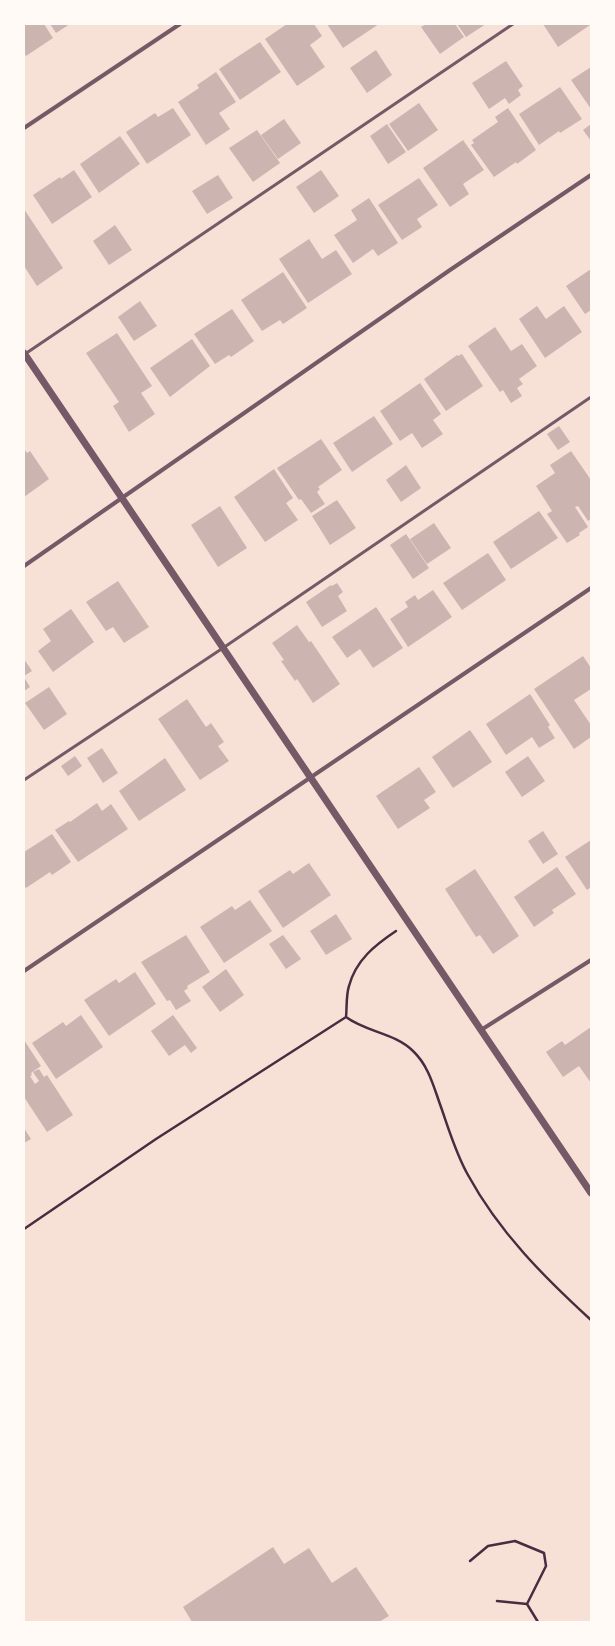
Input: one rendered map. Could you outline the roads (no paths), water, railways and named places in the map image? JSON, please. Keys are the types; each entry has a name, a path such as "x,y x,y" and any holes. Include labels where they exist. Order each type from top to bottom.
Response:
{"street":[{"path":"24,128 180,24"},
{"path":"24,566 443,275 591,175"},
{"path":"24,354 591,1192"},
{"path":"24,971 309,777 591,588"},
{"path":"480,1030 591,960"}],"lane":[{"path":"24,354 513,24"},
{"path":"24,780 223,648 591,397"}]}
